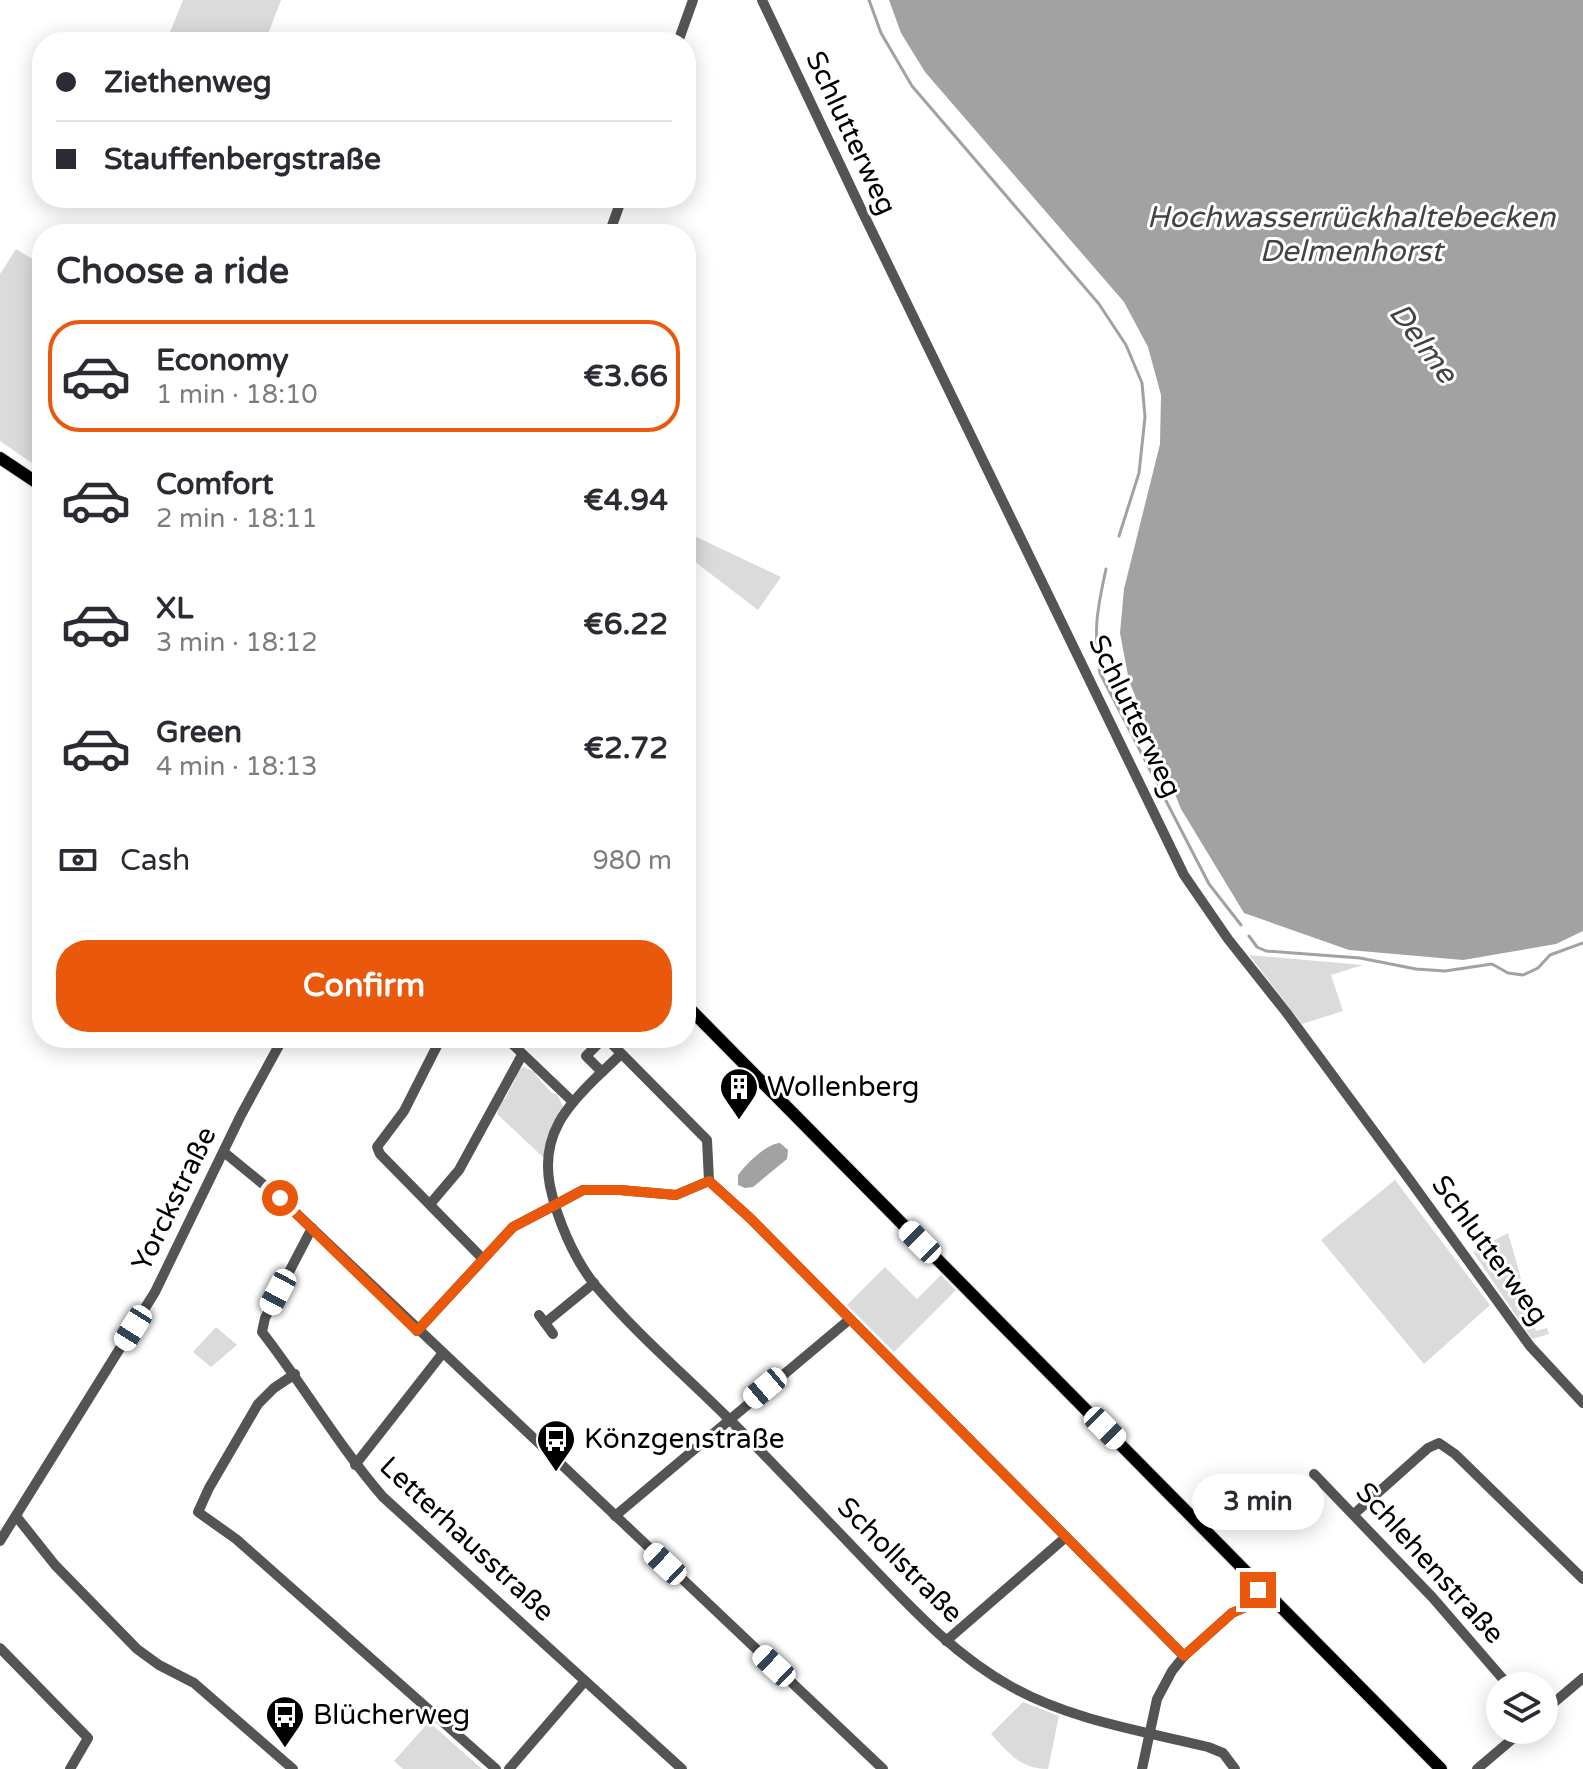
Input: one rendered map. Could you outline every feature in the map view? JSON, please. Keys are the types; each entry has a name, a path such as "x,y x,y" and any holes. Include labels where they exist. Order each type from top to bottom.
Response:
{"main road":[{"path":"0,458 32,479"},
{"path":"696,1015 1257,1592 1441,1769"}],"street":[{"path":"682,32 693,0"},
{"name":"Schlutterweg","path":"762,0 1184,875 1228,939 1286,1012 1530,1346 1583,1403"},
{"name":"Yorckstraße","path":"0,1541 155,1292 241,1115 278,1048"},
{"path":"436,1048 404,1111 377,1147 380,1154 483,1259"},
{"path":"515,1048 572,1101"},
{"path":"594,1048 586,1056 602,1072"},
{"path":"615,1048 707,1140 709,1181 750,1218 1184,1656"},
{"name":"Schollstraße","path":"621,1054 572,1101 557,1123 548,1164 555,1205 575,1252 594,1283 946,1641 1013,1688 1063,1710 1148,1738 1223,1753 1235,1769"},
{"path":"431,1203 459,1170 522,1055"},
{"path":"225,1153 242,1164 312,1228 417,1331 883,1769"},
{"path":"417,1331 513,1227 583,1190 676,1195 709,1181"},
{"name":"Letterhausstraße","path":"312,1228 262,1332 295,1374 355,1465 405,1519 682,1769"},
{"path":"553,1334 542,1319 594,1283"},
{"path":"615,1516 850,1319"},
{"path":"355,1465 442,1354"},
{"path":"295,1374 258,1404 198,1512 236,1539 496,1769"},
{"path":"1569,1389 1583,1384"},
{"path":"1354,1514 1428,1448 1439,1443 1455,1454 1583,1579"},
{"name":"Schlehenstraße","path":"1314,1474 1433,1598 1497,1672"},
{"path":"16,1516 55,1565 137,1649 159,1665 194,1683 293,1769"},
{"path":"946,1641 1066,1537"},
{"path":"1142,1769 1157,1699 1172,1671 1184,1656 1232,1613 1237,1603 1257,1592"},
{"path":"0,1648 88,1738 70,1769"},
{"path":"1558,1699 1583,1678"},
{"path":"509,1769 585,1681"},
{"path":"1477,1769 1506,1744"}],"shaded area":[{"path":"183,0 281,0 269,32 170,32"},
{"path":"16,249 32,259 32,463 0,441 0,274"},
{"path":"696,537 781,577 758,610 696,563"},
{"path":"1249,955 1363,965 1331,975 1343,1011 1302,1024"},
{"path":"523,1067 535,1072 552,1093 557,1094 563,1106 547,1138 547,1161 497,1114 500,1101 505,1099 516,1078 515,1074"},
{"path":"1395,1180 1490,1305 1424,1364 1321,1240"},
{"path":"1508,1233 1536,1331 1547,1328 1549,1334 1532,1339 1473,1252"},
{"path":"885,1267 917,1299 941,1275 956,1290 894,1352 847,1305"},
{"path":"216,1327 237,1345 211,1367 193,1352"},
{"path":"1023,1702 1059,1716 1048,1769 1022,1763 991,1734"},
{"path":"429,1722 482,1769 403,1769 394,1761"}],"water":[{"name":"Hochwasserrückhaltebecken Delmenhorst","path":"889,0 1583,0 1583,931 1556,944 1463,960 1349,950 1244,913 1181,809 1129,681 1120,633 1124,589 1160,444 1161,395 1148,347 1124,302 925,72 901,33"},
{"path":"780,1143 788,1150 787,1159 753,1187 738,1185 738,1175 752,1160 763,1150"}],"waterway":[{"path":"869,0 881,33 912,86 1099,304 1126,345 1142,383 1145,417 1139,473 1119,536"},
{"path":"1106,569 1097,621 1100,673 1209,884 1241,925"},
{"path":"1249,936 1257,947 1266,951 1360,958 1416,969 1445,971 1492,964 1508,973 1523,975 1538,968 1550,955 1583,943"}],"place":[{"name":"Wollenberg","path":"739,1121"},
{"name":"Könzgenstraße","path":"556,1473"},
{"name":"Blücherweg","path":"285,1749"}],"route":[{"path":"280,1198 417,1331 513,1227 583,1190 676,1195 709,1181 750,1218 1184,1656 1232,1613 1248,1606 1258,1590"}],"water label":[{"name":"Delme","path":"1423,343"}]}
